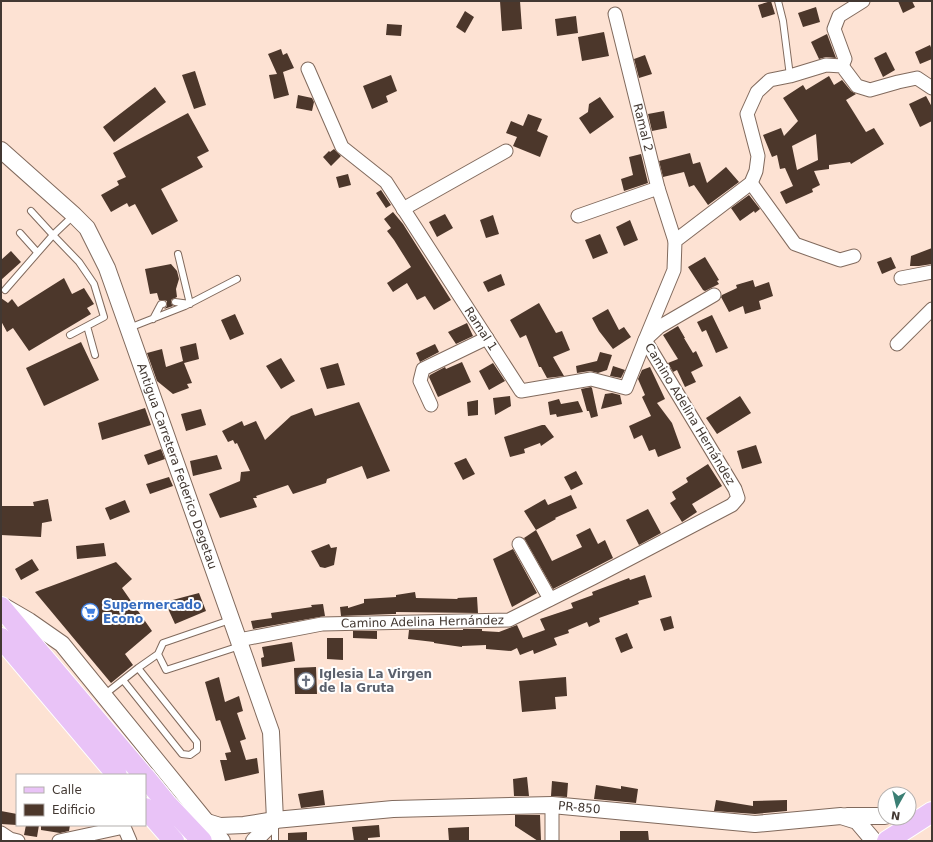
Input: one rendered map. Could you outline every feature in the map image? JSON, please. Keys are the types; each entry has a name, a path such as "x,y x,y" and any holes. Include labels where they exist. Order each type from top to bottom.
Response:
{"main road":[{"path":"1,606 142,774"},
{"path":"1,638 116,774"},
{"path":"146,778 167,804 202,841"},
{"path":"146,809 169,838"},
{"path":"887,841 922,815"}],"street":[{"path":"842,66 844,59 834,29 839,16 863,1"},
{"name":"Ramal 2","path":"615,14 658,188 675,240"},
{"path":"675,240 751,183 756,171 758,156 747,114 757,92 770,80 790,76 826,65 842,66 857,86 870,90 917,78 932,88"},
{"name":"Ramal 1","path":"308,69 342,147 386,182 521,391 591,379 626,388 644,340 659,327 714,294"},
{"name":"Antigua Carretera Federico Degetau","path":"1,150 87,228 107,268 270,732 275,820"},
{"path":"403,209 506,151"},
{"path":"751,183 795,244 840,260 854,256"},
{"path":"578,216 658,188"},
{"name":"Camino Adelina Hernández","path":"240,643 322,624 509,620 732,505 738,498 735,489 644,340 674,270 675,240"},
{"path":"901,278 932,272"},
{"path":"897,344 932,309"},
{"path":"431,405 420,381 423,369 486,338"},
{"path":"519,544 550,599"},
{"path":"1,606 29,620 62,644 222,841"},
{"path":"552,805 552,841"},
{"name":"PR-850","path":"207,822 220,826 244,825 275,820 393,809 552,805 755,824 842,816 877,816"},
{"path":"842,816 857,821 874,841"},
{"path":"254,841 275,820"},
{"path":"59,841 124,827 130,841"},
{"path":"1,833 10,839 18,841"}],"lane":[{"path":"778,1 783,21 790,76"},
{"path":"31,211 79,262 94,284 104,317 70,335"},
{"path":"5,290 53,235 74,215"},
{"path":"20,233 38,252"},
{"path":"178,254 190,304"},
{"path":"128,328 190,304 237,279"},
{"path":"175,302 190,304"},
{"path":"153,319 162,304"},
{"path":"87,326 95,355"},
{"path":"103,695 158,654 163,643 231,619"},
{"path":"158,654 166,670 240,643"},
{"path":"123,680 182,754 190,755 198,750 197,742 138,668"},
{"path":"275,820 275,841"}],"building":[{"path":"500,1 520,1 522,29 502,31"},
{"path":"771,1 775,14 762,18 758,5"},
{"path":"898,1 912,1 915,7 903,13"},
{"path":"816,7 820,22 803,27 798,13"},
{"path":"465,11 474,17 465,33 456,27"},
{"path":"576,16 578,33 557,36 555,19"},
{"path":"387,24 402,25 401,36 386,35"},
{"path":"604,32 609,56 582,61 578,37"},
{"path":"827,34 836,58 826,57 819,59 811,42"},
{"path":"930,45 932,50 932,59 920,64 915,52"},
{"path":"281,49 283,55 287,53 294,68 283,72 289,95 274,99 269,75 277,74 268,54"},
{"path":"886,52 895,70 883,77 874,58"},
{"path":"645,55 652,74 639,78 634,59"},
{"path":"195,71 206,105 194,109 182,75"},
{"path":"391,75 397,91 386,96 388,102 372,109 363,86"},
{"path":"829,76 834,85 842,80 851,91 856,94 846,100 866,132 874,128 884,144 851,164 850,162 829,165 829,169 814,171 820,185 812,189 813,192 786,204 780,192 793,186 785,168 780,169 777,155 772,157 763,135 781,128 784,136 798,121 783,98 803,85 806,90","holes":["816,134 818,160 797,170 792,146"]},
{"path":"155,87 166,102 114,142 103,127"},
{"path":"298,95 312,98 314,102 312,111 296,108"},
{"path":"926,96 932,107 932,121 920,127 909,104"},
{"path":"600,97 614,117 590,134 579,118 588,112 589,104"},
{"path":"664,111 667,128 652,131 648,114"},
{"path":"188,113 209,151 197,157 203,167 161,189 178,221 152,235 135,204 129,207 127,203 111,212 101,195 119,185 117,181 126,177 113,153"},
{"path":"528,114 542,119 537,131 548,136 540,157 513,146 517,137 506,133 511,121 523,126"},
{"path":"334,149 341,156 331,166 323,157 329,151 330,152"},
{"path":"690,153 693,164 700,162 707,183 726,167 739,182 708,205 694,185 689,187 684,172 663,177 659,161"},
{"path":"641,154 648,183 624,191 621,179 633,175 629,157"},
{"path":"348,174 351,185 339,188 336,177"},
{"path":"381,190 391,205 386,208 376,193"},
{"path":"749,195 760,209 755,213 754,211 740,221 731,208"},
{"path":"393,212 403,224 451,300 434,310 425,296 417,300 407,283 393,292 387,283 411,267 387,231 391,228 384,219"},
{"path":"445,214 453,228 437,237 429,222"},
{"path":"493,215 499,234 486,238 480,220"},
{"path":"630,220 638,240 624,246 616,227"},
{"path":"600,234 608,253 593,259 585,240"},
{"path":"932,248 932,264 910,266 911,256"},
{"path":"11,251 21,262 1,280 1,260"},
{"path":"705,257 719,280 717,281 719,284 705,291 688,267"},
{"path":"891,257 896,268 882,274 877,262"},
{"path":"171,264 177,271 179,279 176,289 177,297 171,300 173,306 164,309 167,306 167,301 159,300 157,293 150,294 145,269"},
{"path":"501,274 505,285 488,292 483,282"},
{"path":"64,278 72,294 84,288 94,304 87,308 91,314 29,351 13,328 7,332 1,321 1,298 8,303 12,299 18,307"},
{"path":"753,280 755,287 769,282 773,296 759,301 761,309 745,314 743,306 729,312 721,297 722,295 737,288 736,285"},
{"path":"539,303 556,333 562,331 570,350 553,357 564,376 547,378 541,367 539,367 526,335 520,338 510,320"},
{"path":"608,309 619,330 624,327 631,337 613,349 599,331 592,318"},
{"path":"235,314 244,334 230,340 221,320"},
{"path":"712,315 728,348 716,353 706,330 702,332 697,322"},
{"path":"467,323 473,336 456,344 448,332"},
{"path":"678,326 693,353 696,351 703,366 691,372 696,382 685,387 677,370 673,372 668,363 678,359 663,335"},
{"path":"81,342 99,380 44,406 26,368"},
{"path":"196,343 199,359 184,363 192,383 187,384 189,388 173,394 157,381 147,353 162,349 166,367 183,361 180,347"},
{"path":"435,344 439,352 420,362 416,353"},
{"path":"600,352 612,355 607,370 598,373 590,371 577,373 576,366 597,361"},
{"path":"281,358 295,381 281,389 266,366"},
{"path":"462,362 471,382 438,397 429,377 430,375 445,367 446,369"},
{"path":"338,363 345,385 327,389 320,368"},
{"path":"493,363 505,381 489,390 479,371"},
{"path":"613,366 625,370 621,378 610,376"},
{"path":"650,367 665,399 657,403 672,423 681,448 658,457 655,449 649,451 642,435 634,439 629,426 651,416 642,397 645,395 638,379 642,370"},
{"path":"591,387 598,416 591,418 589,411 587,411 581,389"},
{"path":"612,393 620,395 622,404 601,409 605,394"},
{"path":"510,396 511,406 495,415 493,398"},
{"path":"740,396 751,413 717,434 706,418"},
{"path":"559,399 561,404 578,401 583,412 557,417 556,414 550,415 548,402"},
{"path":"478,400 478,415 468,416 467,402"},
{"path":"359,402 390,471 367,479 362,466 327,479 326,483 293,494 288,485 256,496 257,498 253,498 257,507 220,518 209,494 240,481 241,472 250,471 237,443 235,444 233,440 228,442 222,431 242,421 244,426 256,421 265,440 291,416 312,408 315,416"},
{"path":"145,408 151,425 102,440 98,423"},
{"path":"201,409 206,425 186,431 181,414"},
{"path":"545,425 554,437 541,446 540,443 524,449 525,453 510,457 504,437"},
{"path":"756,445 762,463 742,469 737,451"},
{"path":"161,449 165,459 148,465 144,455"},
{"path":"217,455 222,469 193,476 190,461"},
{"path":"466,458 475,474 463,480 454,463"},
{"path":"708,464 722,486 692,504 697,512 682,522 670,503 676,499 672,492 688,482 686,478"},
{"path":"576,471 583,484 571,490 564,477"},
{"path":"169,477 173,486 150,494 146,484"},
{"path":"571,495 577,508 555,518 556,519 536,530 524,511 545,499 548,505"},
{"path":"48,499 52,521 42,523 41,537 1,535 1,506 34,506 33,502"},
{"path":"125,500 130,512 110,520 105,508"},
{"path":"648,509 661,533 639,545 626,520"},
{"path":"590,528 598,544 605,540 613,558 553,589 524,538 536,530 552,561 582,547 576,535"},
{"path":"104,543 106,556 77,559 76,546"},
{"path":"329,544 331,548 337,547 334,565 325,568 320,567 311,551"},
{"path":"513,549 537,593 512,607 493,559"},
{"path":"32,559 39,570 21,580 15,569"},
{"path":"116,562 132,579 122,588 152,631 125,654 133,665 111,683 35,592"},
{"path":"645,575 652,597 638,601 639,604 599,618 600,622 589,627 587,622 568,630 569,633 554,638 557,645 534,654 533,650 520,655 517,648 511,651 486,649 486,645 462,647 408,639 409,630 482,629 482,631 499,632 517,625 523,638 545,630 540,619 573,608 571,603 593,595 592,592 629,578 630,580"},
{"path":"415,592 416,598 458,599 457,598 477,597 478,613 396,612 396,614 341,616 340,607 348,606 348,608 364,603 364,599 396,597 396,595"},
{"path":"199,593 206,611 175,624 165,602"},
{"path":"323,604 325,616 253,629 251,621 272,618 271,613"},
{"path":"671,616 674,628 664,631 660,619"},
{"path":"353,631 377,631 377,639 353,638"},
{"path":"627,633 633,648 621,653 615,638"},
{"path":"327,638 343,638 343,660 327,659"},
{"path":"292,642 295,661 262,667 261,658 264,657 262,647"},
{"name":"Iglesia La Virgen de la Gruta","path":"316,667 317,694 295,694 294,668"},
{"path":"219,677 225,702 239,696 243,711 237,713 246,739 240,741 246,760 257,758 259,773 225,781 220,760 227,760 225,753 231,752 220,720 216,721 205,682"},
{"path":"566,677 567,696 555,697 556,709 522,712 519,681"},
{"path":"527,777 529,796 514,796 513,779"},
{"path":"552,781 568,783 567,797 551,796"},
{"path":"596,785 621,789 621,786 638,789 636,803 594,799"},
{"path":"323,790 325,805 301,808 298,794"},
{"path":"716,800 753,806 753,801 787,800 787,811 755,814 714,811"},
{"path":"1,811 16,814 16,825 1,824"},
{"path":"515,815 540,815 541,841 538,841 515,826"},
{"path":"379,825 380,837 368,838 368,841 354,841 352,827"},
{"path":"26,826 39,826 37,837 24,835"},
{"path":"41,826 70,826 69,831 60,833 41,830"},
{"path":"469,827 469,841 449,841 448,828"},
{"path":"620,831 648,831 649,841 620,841"},
{"path":"307,832 307,841 288,841 288,833"}],"place":[{"name":"Supermercado Econo","path":"90,612"},
{"name":"Iglesia La Virgen de la Gruta","path":"306,681"}]}
